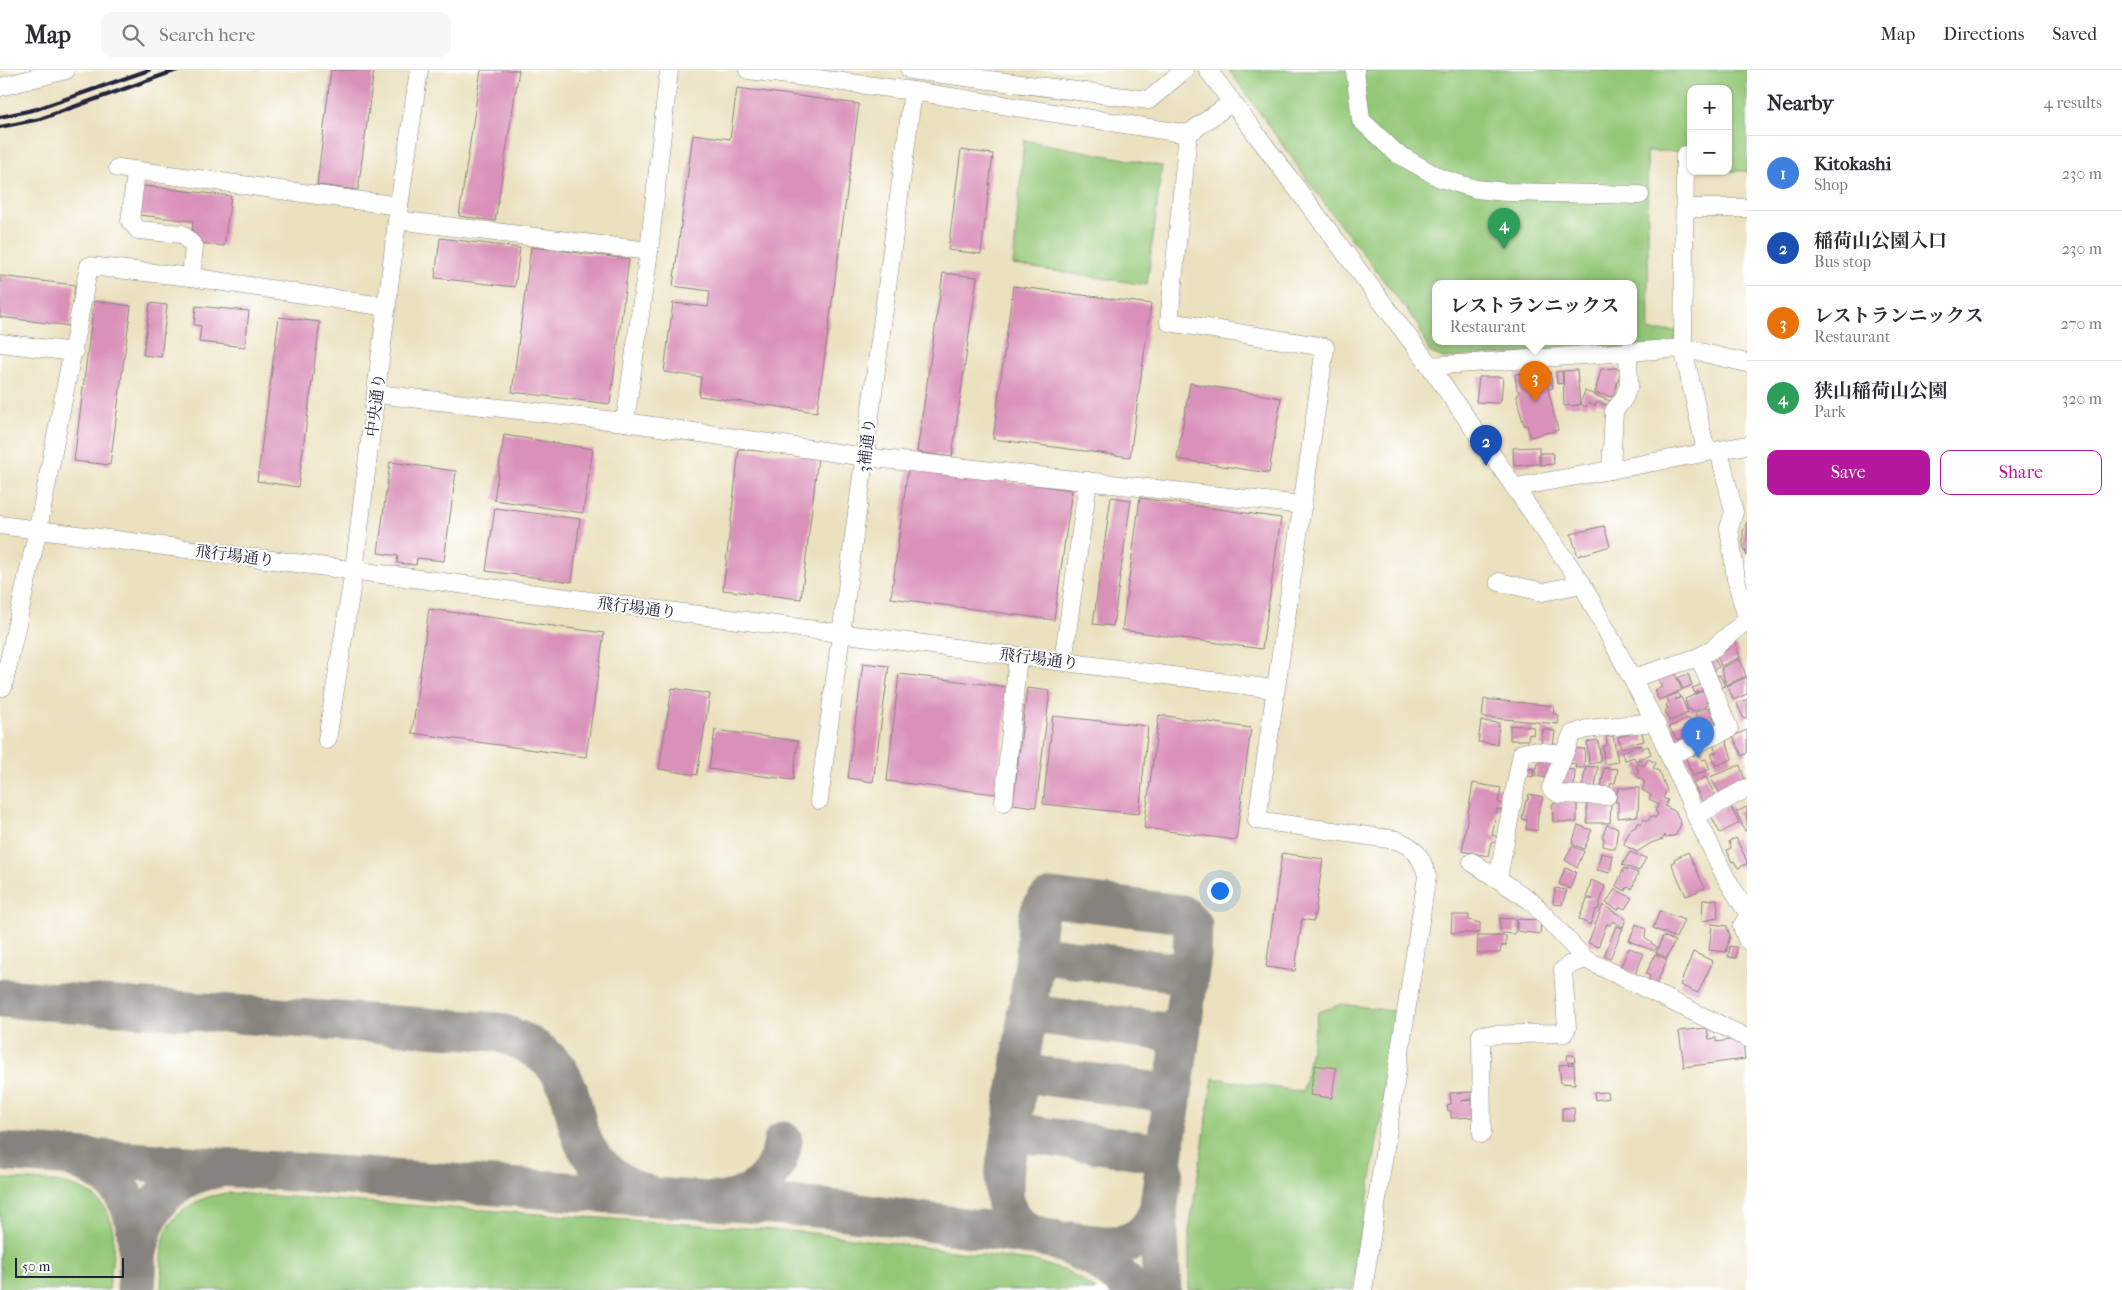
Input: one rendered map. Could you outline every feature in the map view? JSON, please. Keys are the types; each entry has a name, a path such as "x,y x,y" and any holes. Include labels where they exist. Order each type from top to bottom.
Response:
{"street":[{"path":"0,87 66,70"},
{"name":"中央通り","path":"327,740 354,570 398,213 419,70"},
{"path":"625,422 649,251 669,70"},
{"path":"748,70 913,91 1188,134 1232,102"},
{"path":"910,70 1149,100 1184,70"},
{"path":"1208,70 1430,366 1517,487 1582,584 1655,722 1696,816 1726,878 1747,912"},
{"path":"1355,70 1361,120 1396,153 1440,178 1476,189 1506,192 1640,195"},
{"name":"3補通り","path":"819,800 913,91"},
{"path":"1188,134 1169,322 1325,347 1303,505 1274,689 1257,820 1401,842 1415,850 1424,864 1427,876 1363,1290"},
{"path":"1633,678 1699,657 1711,650 1747,619 1736,579 1729,528 1734,512 1713,451 1683,348 1686,208 1685,155"},
{"path":"118,168 649,251"},
{"path":"136,172 130,221 138,230 182,234 194,246 191,278"},
{"path":"1686,208 1747,208"},
{"path":"3,687 38,530 90,266 191,278 387,307"},
{"path":"0,343 74,352"},
{"path":"1430,366 1683,348 1747,363"},
{"path":"1610,470 1614,411 1624,398 1629,385 1628,353"},
{"path":"376,394 625,422 865,457 1303,505"},
{"path":"1517,487 1747,445"},
{"path":"1063,662 1088,482"},
{"name":"飛行場通り","path":"0,525 1274,689"},
{"path":"1499,582 1543,592 1582,584"},
{"path":"1004,802 1018,656"},
{"path":"1670,755 1729,729 1699,657"},
{"path":"1607,796 1559,794 1552,788 1572,734 1587,729 1655,722"},
{"path":"1498,878 1522,753 1532,751 1564,754"},
{"path":"1696,816 1747,788"},
{"path":"1472,862 1532,901 1585,959 1747,1038"},
{"path":"1747,918 1742,926 1747,940"},
{"path":"1482,1134 1481,1036 1564,1033 1566,1028 1563,970 1569,965 1585,959"}],"green space":[{"path":"1229,70 1747,70 1747,171 1732,171 1732,85 1687,85 1687,152 1647,151 1649,331 1680,331 1671,345 1443,358 1429,352 1418,325 1324,203"},
{"path":"1024,140 1162,166 1147,285 1013,265"},
{"path":"1342,1004 1399,1012 1352,1290 1189,1290 1189,1232 1213,1078 1303,1092 1318,1012"},
{"path":"0,1179 34,1180 70,1185 85,1191 98,1200 108,1214 113,1232 113,1254 109,1290 0,1290"},
{"path":"230,1193 804,1232 1038,1262 1069,1272 1096,1290 161,1290 164,1239 173,1220 181,1212 199,1201 220,1194"}],"building":[{"path":"331,70 374,70 358,190 317,185"},
{"path":"481,70 519,70 495,221 459,216"},
{"path":"737,88 859,104 817,412 699,396 701,377 664,372 673,303 708,307 710,291 673,286 693,134 730,139"},
{"path":"961,150 993,154 981,254 948,250"},
{"path":"143,186 231,196 224,246 191,242 193,221 139,215"},
{"path":"440,238 520,248 515,287 435,278"},
{"path":"531,247 629,259 610,404 512,392"},
{"path":"943,273 977,277 952,457 917,452"},
{"path":"0,276 75,285 70,326 0,317"},
{"path":"1013,286 1151,304 1130,457 993,439"},
{"path":"94,301 131,306 110,465 74,461"},
{"path":"150,303 167,305 161,357 143,355"},
{"path":"196,306 249,311 245,347 199,342 201,326 194,325"},
{"path":"279,317 320,322 298,487 257,481"},
{"path":"1615,368 1621,370 1613,397 1595,393 1601,369"},
{"path":"1577,370 1580,405 1564,406 1563,371"},
{"path":"1550,371 1553,388 1548,389 1558,430 1530,437 1519,408 1517,397 1519,391 1517,390 1515,374"},
{"path":"1562,371 1563,383 1557,384 1556,372"},
{"path":"1479,377 1503,377 1501,400 1498,403 1476,402"},
{"path":"1190,383 1281,398 1269,473 1177,459"},
{"path":"1585,391 1610,401 1608,406 1596,403 1595,406 1588,403 1586,407 1580,404"},
{"path":"504,435 593,449 583,513 494,500"},
{"path":"1539,447 1539,464 1514,466 1513,448"},
{"path":"739,449 818,457 801,599 723,590"},
{"path":"1540,453 1553,453 1554,464 1540,465"},
{"path":"390,462 456,471 444,561 417,558 416,565 397,563 398,556 378,553"},
{"path":"908,468 1072,490 1054,620 891,598"},
{"path":"1111,497 1131,500 1113,626 1093,624"},
{"path":"1140,498 1281,518 1262,649 1122,630"},
{"path":"495,508 580,519 572,582 486,571"},
{"path":"1747,522 1747,556 1743,545 1743,531"},
{"path":"1604,526 1610,546 1578,556 1571,534"},
{"path":"429,609 604,633 586,757 412,733"},
{"path":"1734,640 1740,657 1721,666 1716,654 1728,649 1726,644"},
{"path":"1714,657 1719,667 1711,671 1707,663"},
{"path":"1740,659 1746,676 1726,685 1721,668"},
{"path":"863,663 889,666 873,782 848,778"},
{"path":"1674,671 1682,690 1659,700 1655,690 1662,687 1657,678"},
{"path":"899,674 1009,687 996,794 887,781"},
{"path":"1688,674 1692,685 1683,689 1678,678"},
{"path":"1720,675 1725,686 1720,688 1715,677"},
{"path":"1747,677 1747,694 1734,700 1727,686"},
{"path":"1703,684 1705,689 1695,693 1692,688"},
{"path":"672,688 710,694 697,775 659,769"},
{"path":"1027,688 1050,691 1036,807 1013,804"},
{"path":"1703,691 1709,701 1706,702 1707,706 1692,712 1691,709 1688,710 1685,699"},
{"path":"1678,693 1680,697 1675,700 1681,697 1688,713 1670,721 1665,711 1668,709 1666,705 1669,703 1667,698"},
{"path":"1484,699 1554,706 1553,714 1559,715 1558,724 1482,717"},
{"path":"1747,699 1747,718 1744,719 1737,704"},
{"path":"1709,707 1718,728 1702,733 1695,713"},
{"path":"1159,715 1251,728 1236,840 1144,828"},
{"path":"1053,716 1148,726 1139,814 1043,804"},
{"path":"1689,718 1696,732 1677,740 1669,727"},
{"path":"1481,721 1499,723 1497,744 1478,742"},
{"path":"1510,725 1534,727 1533,735 1529,734 1528,740 1510,740"},
{"path":"1543,729 1555,731 1553,747 1541,746"},
{"path":"715,730 798,741 793,780 709,769"},
{"path":"1747,730 1747,753 1742,756 1733,736"},
{"path":"1638,731 1642,733 1644,741 1636,743 1637,745 1621,748 1618,737"},
{"path":"1613,736 1618,762 1604,764 1603,746 1607,745 1606,737"},
{"path":"1598,740 1601,762 1589,764 1587,742"},
{"path":"1726,740 1732,759 1716,766 1711,754 1716,752 1713,745"},
{"path":"1641,745 1642,749 1648,746 1651,754 1636,761 1634,757 1625,760 1621,752"},
{"path":"1572,748 1585,749 1584,768 1575,768 1576,764 1568,763"},
{"path":"1692,753 1693,756 1699,753 1702,760 1706,759 1710,769 1693,776 1685,756"},
{"path":"1539,759 1551,762 1548,778 1535,776"},
{"path":"1648,759 1656,763 1653,768 1659,771 1667,790 1663,798 1668,800 1665,806 1676,812 1681,824 1676,835 1666,838 1665,835 1663,839 1651,843 1637,852 1624,845 1626,838 1633,827 1635,828 1639,822 1641,824 1644,819 1648,821 1651,816 1655,818 1658,813 1655,811 1659,804 1649,799 1651,795 1642,790 1645,782 1636,776 1639,770 1636,768 1639,763 1644,766"},
{"path":"1740,765 1745,781 1720,794 1710,777"},
{"path":"1586,766 1598,767 1595,789 1582,787"},
{"path":"1525,768 1534,769 1533,777 1524,775"},
{"path":"1604,768 1618,769 1615,783 1611,783 1609,790 1601,789"},
{"path":"1565,769 1575,770 1574,790 1561,789 1562,772"},
{"path":"1706,777 1716,797 1703,803 1693,783"},
{"path":"1473,783 1501,788 1498,802 1504,804 1503,810 1497,809 1492,835 1497,837 1496,843 1491,842 1488,856 1462,851"},
{"path":"1618,788 1639,788 1638,816 1618,818 1618,802 1615,802"},
{"path":"1529,794 1543,797 1538,814 1537,831 1526,829 1527,820 1522,819"},
{"path":"1562,802 1577,804 1577,822 1553,822 1552,804"},
{"path":"1587,802 1611,802 1610,823 1587,823"},
{"path":"1730,805 1739,823 1720,833 1710,814"},
{"path":"1747,807 1747,830 1745,831 1736,812"},
{"path":"1578,825 1592,830 1584,849 1572,844"},
{"path":"1607,825 1618,828 1615,849 1603,846 1604,838 1602,838"},
{"path":"1736,838 1747,861 1747,864 1738,868 1734,861 1732,862 1727,850 1731,848 1729,841"},
{"path":"1572,846 1584,851 1577,868 1565,860"},
{"path":"1630,852 1646,858 1639,871 1622,865"},
{"path":"1688,852 1705,888 1686,896 1671,863 1675,861 1674,859"},
{"path":"1282,853 1323,859 1314,921 1302,919 1295,971 1266,967"},
{"path":"1601,853 1613,856 1610,873 1597,870"},
{"path":"1565,868 1576,872 1570,889 1559,884"},
{"path":"1624,868 1638,873 1632,889 1627,887 1626,891 1616,886"},
{"path":"1591,880 1605,886 1598,910 1596,909 1590,925 1579,919 1587,899 1593,899 1587,897"},
{"path":"1555,888 1567,890 1562,905 1553,904"},
{"path":"1615,889 1632,898 1625,909 1620,907 1618,910 1606,903"},
{"path":"1717,899 1718,918 1702,921 1703,900"},
{"path":"1603,905 1626,919 1623,927 1612,921 1610,925 1607,924 1598,947 1588,943"},
{"path":"1660,911 1684,920 1676,938 1653,928"},
{"path":"1452,915 1469,915 1469,920 1480,923 1480,933 1451,933"},
{"path":"1500,918 1516,919 1515,934 1500,933"},
{"path":"1517,919 1541,921 1540,934 1517,931"},
{"path":"1636,924 1646,929 1645,938 1657,947 1654,951 1629,941"},
{"path":"1712,924 1727,926 1730,936 1726,952 1709,950"},
{"path":"1616,926 1623,928 1610,959 1604,956"},
{"path":"1478,936 1506,936 1506,946 1501,946 1500,953 1477,953"},
{"path":"1663,936 1675,941 1667,958 1656,953"},
{"path":"1730,946 1737,947 1736,958 1728,957"},
{"path":"1629,948 1644,954 1635,974 1620,968"},
{"path":"1693,952 1713,961 1698,993 1680,985"},
{"path":"1655,954 1667,960 1655,987 1647,983 1650,976 1646,974"},
{"path":"1707,1028 1709,1039 1716,1038 1716,1042 1736,1039 1737,1043 1743,1042 1745,1059 1684,1067 1679,1031"},
{"path":"1567,1055 1574,1055 1575,1062 1568,1063"},
{"path":"1574,1064 1575,1084 1561,1083 1559,1065"},
{"path":"1315,1065 1336,1068 1332,1098 1310,1095"},
{"path":"1472,1092 1472,1099 1461,1101 1472,1100 1472,1104 1476,1104 1477,1117 1451,1118 1451,1111 1448,1111 1447,1105 1451,1104 1450,1093"},
{"path":"1607,1092 1608,1098 1595,1100 1594,1093"},
{"path":"1562,1108 1574,1108 1575,1121 1562,1121"}],"taxiway":[{"path":"1035,954 1039,914 1046,901 1052,898 1182,914 1193,925 1192,956 1163,1165"},
{"path":"1009,1149 1035,954 1172,972 1183,981 1187,989"},
{"path":"0,998 498,1032 529,1045 554,1065 565,1082 581,1136 592,1156 616,1179 645,1194"},
{"path":"1026,1013 1166,1032 1173,1036 1179,1049"},
{"path":"1013,1108 1018,1086 1025,1079 1036,1075 1153,1091 1165,1096 1171,1107"},
{"path":"1037,1236 1023,1229 1015,1222 1005,1202 1005,1165 1011,1143 1016,1138 1028,1134 1153,1152 1160,1157 1164,1169 1158,1211 1162,1290"},
{"path":"723,1201 735,1199 746,1194 764,1182 776,1163 783,1141"},
{"path":"0,1152 830,1209 1052,1239 1095,1258 1120,1277 1132,1290"},
{"path":"74,1159 96,1169 112,1181 124,1195 136,1229 136,1290"},
{"path":"139,1248 148,1219 164,1195 186,1178 215,1169"},
{"path":"1071,1241 1110,1245 1133,1241 1151,1225 1158,1211"}],"railway":[{"path":"0,117 37,109 149,70"},
{"path":"0,127 40,119 177,70"}],"place":[{"name":"狭山稲荷山公園","path":"1504,249"},
{"name":"レストランニックス","path":"1535,402"},
{"name":"稲荷山公園入口","path":"1486,466"},
{"name":"Kitokashi","path":"1698,758"}]}
